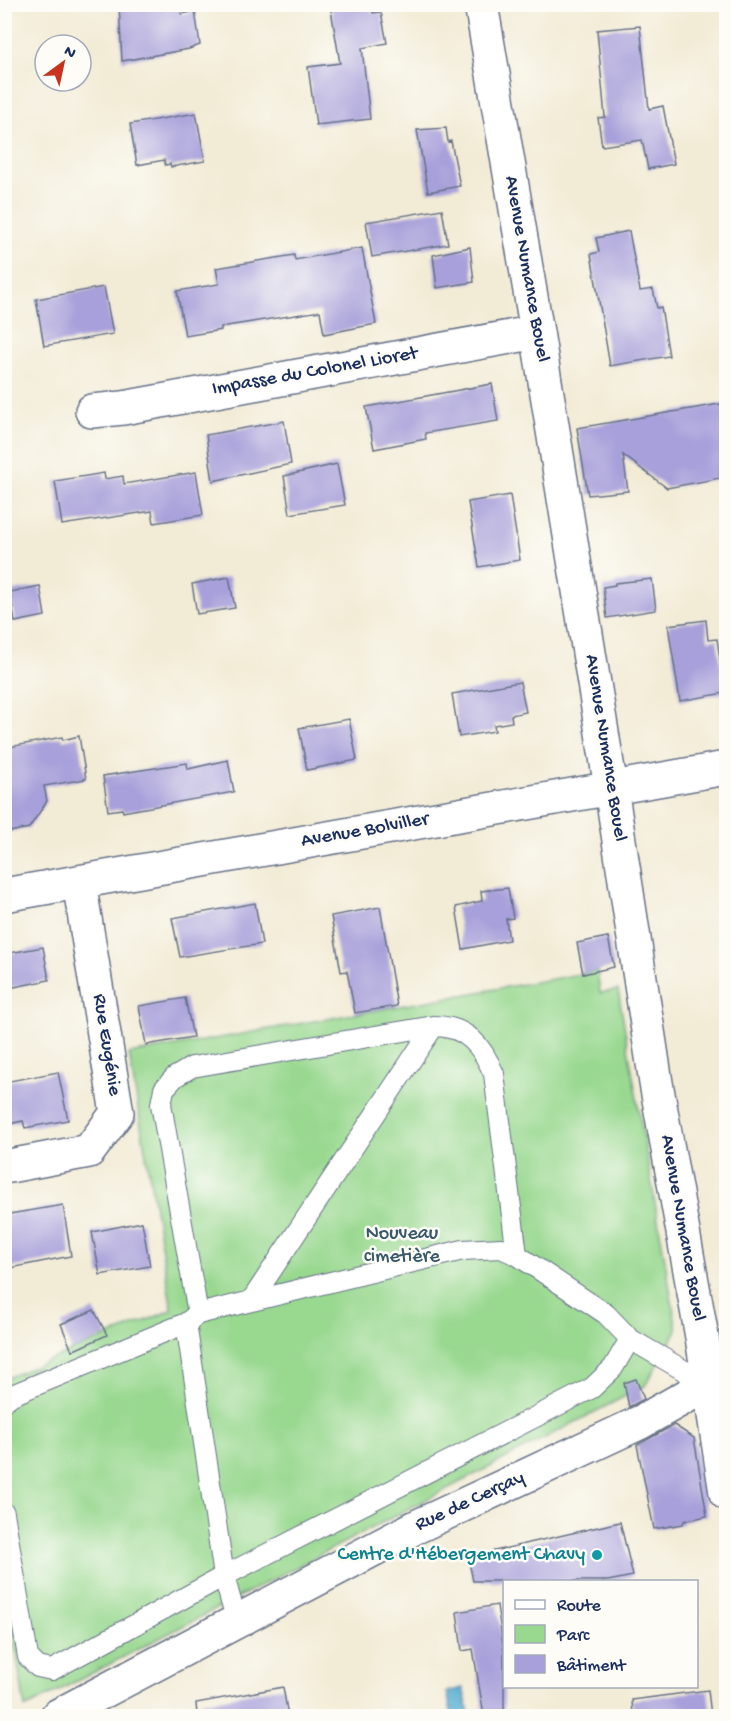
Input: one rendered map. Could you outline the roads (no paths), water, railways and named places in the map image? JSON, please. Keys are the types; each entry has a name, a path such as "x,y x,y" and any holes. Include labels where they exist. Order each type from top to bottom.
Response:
{"street":[{"name":"Avenue Numance Bouel","path":"481,4 537,332 657,1083 702,1337 720,1385 726,1493"},
{"name":"Impasse du Colonel Lioret","path":"92,411 123,408 537,332"},
{"name":"Avenue Bolviller","path":"4,895 726,768"},
{"name":"Rue Eugénie","path":"4,1167 89,1151 117,1113 79,882"},
{"name":"Rue de Cerçay","path":"57,1716 416,1527 720,1385"}],"lane":[{"path":"232,1605 224,1576 192,1319 161,1104 164,1089 175,1077 192,1067 434,1026 447,1026 478,1044 485,1053 494,1074 518,1255"},
{"path":"251,1301 434,1026"},
{"path":"4,1401 12,1395 192,1319 251,1301 463,1250 501,1248 518,1255 606,1314 630,1339 720,1385"},
{"path":"4,1513 28,1657 38,1667 52,1670 224,1576 591,1388 613,1368 630,1339"}],"water":[{"path":"463,1688 470,1716 452,1716 447,1692"}],"place":[{"name":"Centre d'Hébergement Chavy","path":"597,1555"}],"park label":[{"name":"Nouveau cimetière","path":"402,1246"}]}
